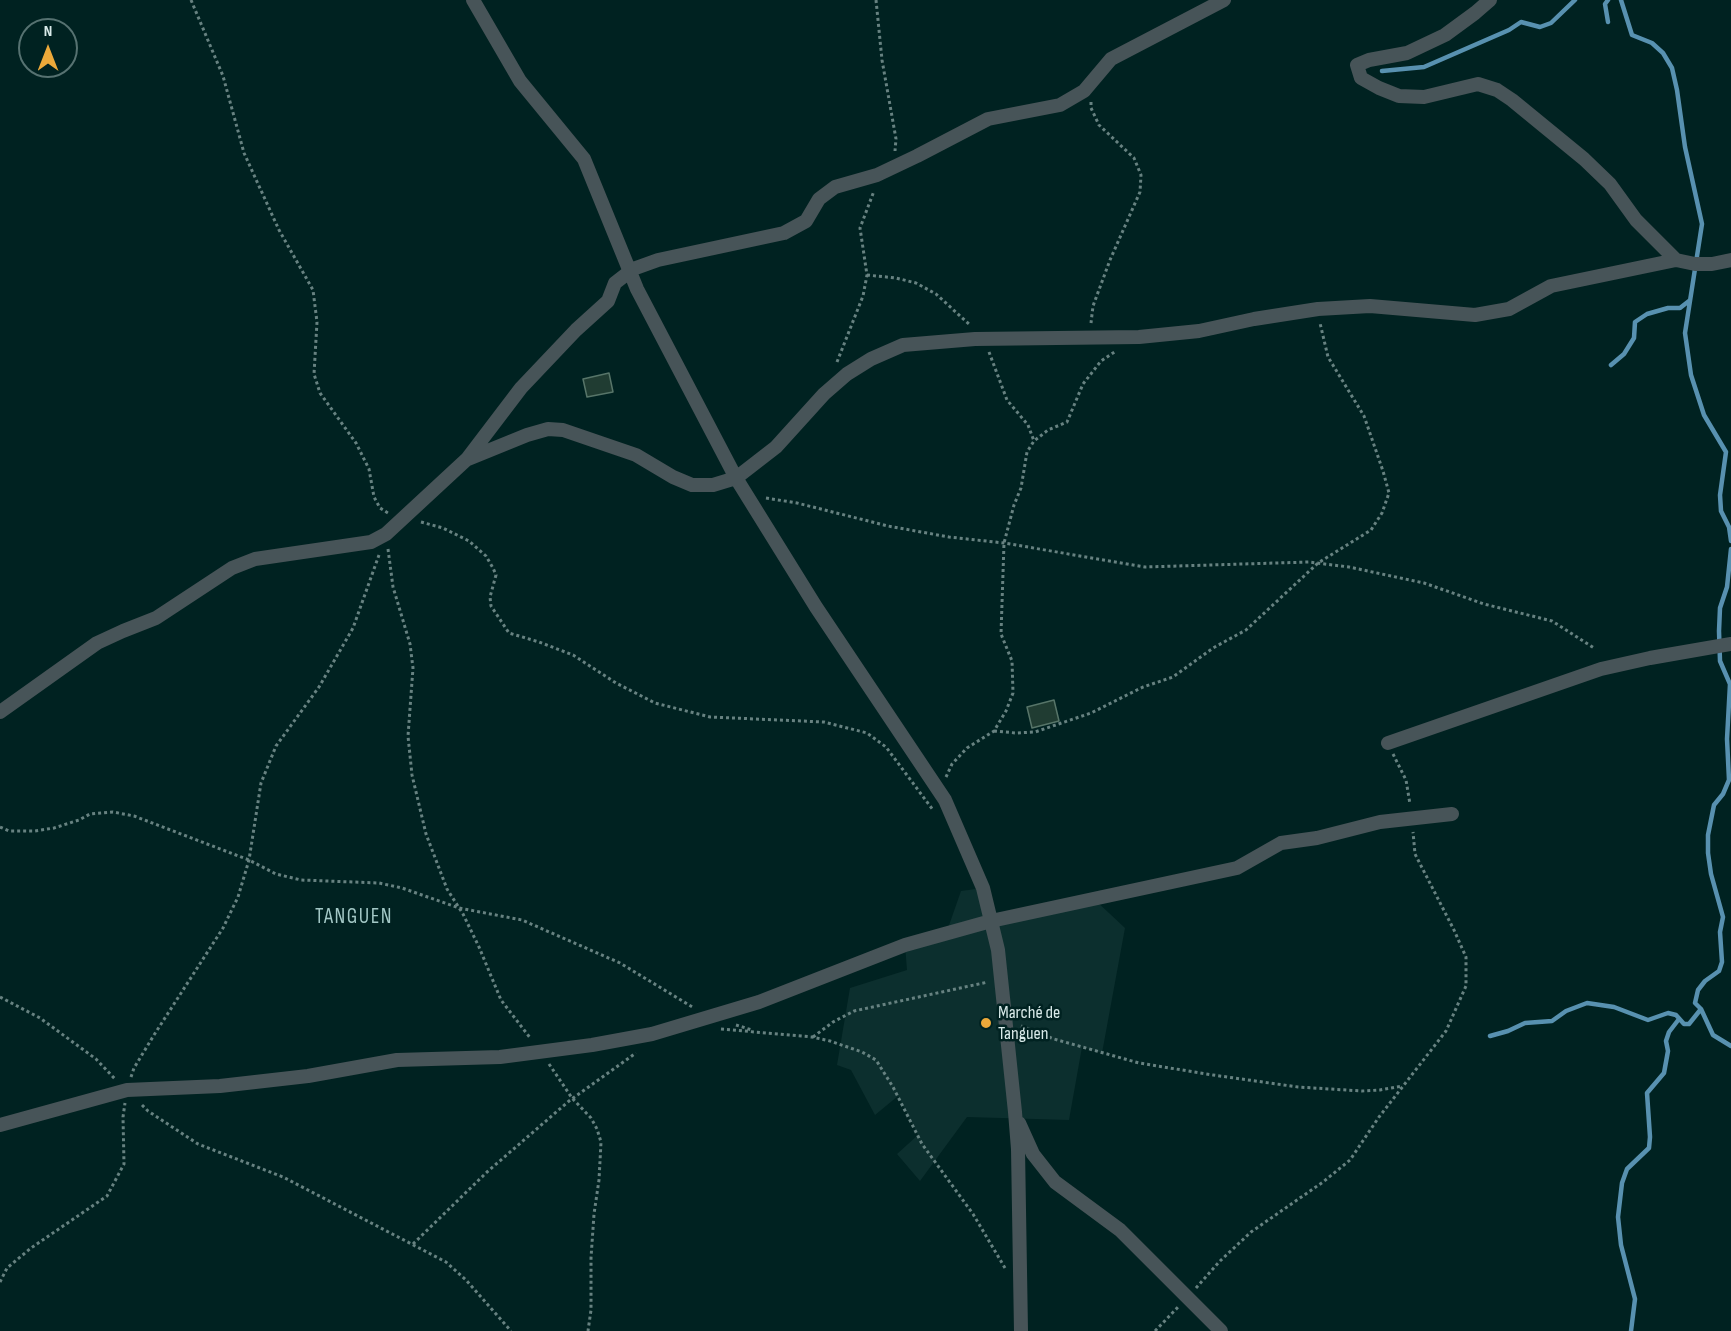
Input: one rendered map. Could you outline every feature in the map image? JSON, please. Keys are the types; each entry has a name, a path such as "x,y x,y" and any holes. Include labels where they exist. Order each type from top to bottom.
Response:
{"street":[{"path":"472,0 520,81 585,159 637,289 736,478 816,607 945,800 983,888 998,950 1015,1113 1018,1149 1021,1331"},
{"path":"0,712 97,643 156,618 232,568 255,559 370,542 386,534 467,459 521,388 576,330 608,301 615,283 633,269 658,260 784,233 806,221 819,199 835,187 886,170 988,119 1060,105 1084,91 1111,59 1224,0"},
{"path":"1490,0 1445,35 1407,53 1369,60 1357,65 1361,78 1399,96 1424,97 1478,84 1497,90 1584,159 1610,184 1636,219 1676,260"},
{"path":"467,459 527,435 549,429 563,430 636,455 692,485 713,485 736,478 776,447 824,394 847,374 871,359 903,345 975,339 1139,337 1199,332 1254,319 1318,309 1370,306 1475,315 1509,309 1551,286 1676,260 1695,264 1712,264 1731,260"},
{"path":"1388,743 1601,669 1731,644"},
{"path":"0,1125 127,1090 220,1086 308,1076 397,1060 540,1052 712,1023 759,1002 905,945 991,921 1237,868 1281,843 1317,838 1380,822 1452,814"},
{"path":"1015,1113 1033,1154 1054,1182 1120,1230 1221,1331"}],"path":[{"path":"191,0 224,76 244,153 279,231 313,290 317,322 314,374 320,393 356,443 369,469 374,497 380,508 389,513 443,528 469,541 486,556 496,575 490,597 491,606 509,633 573,655 616,683 655,703 711,717 824,723 867,734 886,747 932,810 954,820"},
{"path":"836,366 863,296 867,275 860,228 876,188 895,152 896,139 882,60 876,0"},
{"path":"1091,83 1090,108 1099,124 1134,158 1142,175 1140,192 1110,260 1093,306 1090,321 1102,350 1101,361"},
{"path":"994,731 1016,734 1035,732 1090,713 1143,687 1173,677 1213,648 1246,630 1318,563 1371,530 1382,513 1389,493 1364,416 1328,357 1318,309"},
{"path":"945,800 946,778 952,764 967,748 994,731 1013,693 1012,661 1000,634 1004,543 1021,488 1027,452 1034,441 1048,430 1067,422 1083,384 1101,361 1139,337"},
{"path":"747,495 797,503 888,526 1145,567 1309,562 1349,567 1424,583 1484,604 1552,621 1594,648"},
{"path":"0,1282 8,1268 31,1248 107,1196 124,1164 123,1118 127,1090 134,1068 223,928 238,897 249,860 261,783 276,746 319,687 353,628 386,534"},
{"path":"386,534 393,587 410,644 413,668 408,736 412,775 426,834 447,889 479,947 501,1000 572,1098 591,1118 601,1142 593,1225 591,1310 588,1331"},
{"path":"1155,1331 1220,1260 1251,1232 1323,1182 1350,1160 1379,1117 1446,1031 1466,986 1466,957 1415,854 1406,780 1388,743"},
{"path":"0,827 9,831 35,831 54,828 90,814 113,812 134,816 249,860 276,874 301,880 379,883 402,888 459,908 522,920 621,963 712,1023 757,1032 812,1037 862,1052 876,1060 893,1087 922,1144 973,1214 1021,1295"},
{"path":"812,1037 854,1011 1001,979"},
{"path":"0,997 40,1018 96,1059 148,1111 198,1144 283,1177 446,1262 466,1280 511,1331"},
{"path":"1005,1020 1054,1039 1139,1063 1298,1087 1362,1091 1404,1085"},
{"path":"712,1023 757,1032"},
{"path":"414,1244 487,1172 572,1098 640,1049 652,1034"}],"shaded area":[{"path":"983,888 991,921 1094,899 1125,928 1102,1053 1082,1047 1069,1120 967,1117 920,1181 897,1154 918,1135 898,1096 875,1115 851,1070 837,1065 850,988 907,970 905,945 946,934 961,891"}],"building":[{"path":"609,373 613,392 587,397 583,379"},
{"path":"1054,700 1059,721 1032,728 1027,707"}],"waterway":[{"path":"1382,71 1424,67 1509,30 1521,22 1540,27 1551,23 1575,0"},
{"path":"1608,0 1605,4 1608,22"},
{"path":"1621,0 1632,35 1652,43 1663,53 1672,68 1677,90 1685,147 1702,224 1685,333 1691,375 1704,415 1726,452 1720,495 1721,511 1729,527 1731,541"},
{"path":"1611,365 1624,354 1634,338 1635,322 1647,314 1668,308 1680,308 1689,301"},
{"path":"1731,549 1727,587 1720,608 1719,631 1720,661 1730,684 1727,739 1729,780 1723,794 1714,805 1708,835 1711,874 1723,917 1720,932 1722,962 1719,971 1705,981 1698,990 1695,1003 1701,1009 1713,1035 1731,1046"},
{"path":"1490,1036 1525,1023 1552,1021 1566,1011 1587,1003 1614,1007 1648,1020 1668,1013 1676,1015 1684,1024 1689,1024 1701,1009"},
{"path":"1631,1331 1635,1299 1621,1245 1618,1217 1622,1183 1627,1169 1649,1148 1647,1093 1664,1073 1668,1051 1666,1041 1669,1032 1679,1019"}],"place":[{"name":"Marché de Tanguen","path":"986,1023"}],"district":[{"name":"TANGUEN","path":"354,918"}]}
